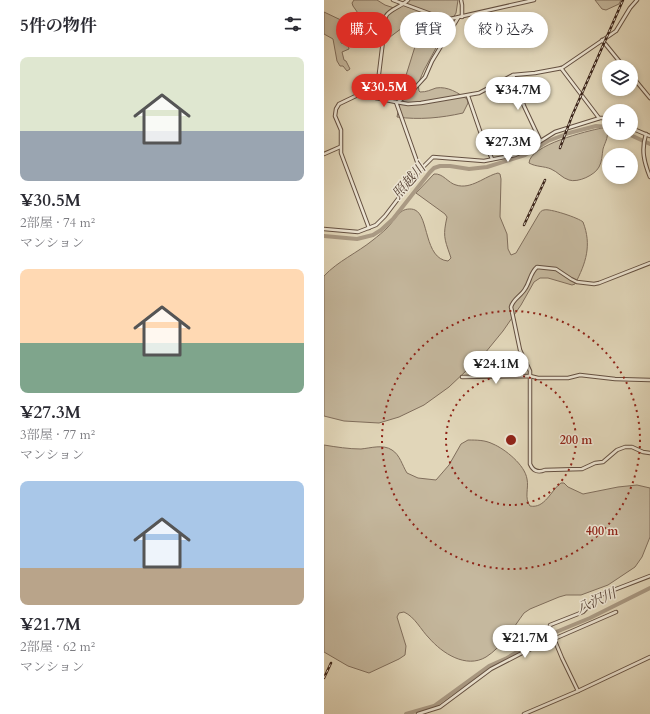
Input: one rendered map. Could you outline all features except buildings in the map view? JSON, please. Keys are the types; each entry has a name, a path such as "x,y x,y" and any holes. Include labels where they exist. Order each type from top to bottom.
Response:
{"street":[{"path":"392,0 442,18 458,18 534,0"},
{"path":"376,98 386,16 388,12 404,5 408,0"},
{"path":"461,0 462,17"},
{"path":"369,228 342,158 340,147 341,130 335,116 338,106 360,94 397,102 415,104 468,96 479,93 513,75 561,68 620,27 630,8 638,0"},
{"path":"397,102 414,89 425,77 432,61 458,18"},
{"path":"602,40 618,60"},
{"path":"324,229 358,232 376,225 385,216 420,170 430,160 436,157 484,161 520,153 555,132 599,118 561,68"},
{"path":"513,75 524,106 540,140"},
{"path":"638,83 650,98"},
{"path":"468,96 492,159"},
{"path":"397,102 420,170"},
{"path":"638,131 650,136"},
{"path":"646,134 642,145 644,158 650,177"},
{"path":"324,154 340,147"},
{"path":"650,263 594,284 577,282 554,268 540,266 532,273 525,290 514,301 511,307 520,350 530,371 530,464 532,468 534,470 542,471 582,469 595,463 603,462 617,450 625,447 632,447 643,452 650,453"},
{"path":"462,377 530,376 538,378 568,378 580,375 615,379 650,380"},
{"path":"578,691 550,629 550,625 583,612 598,596 650,576"},
{"path":"418,714 440,707 491,669 524,652 616,612"},
{"path":"524,714 578,691 650,657"}],"shaded area":[{"path":"354,0 377,0 394,8 407,0 458,0 456,13 400,12 400,30 392,36 392,12 357,12 352,3"},
{"path":"595,0 621,0 619,4 606,10 602,9"},
{"path":"324,12 336,18 336,48 349,48 342,52 344,60 350,69 347,71 343,66 340,66 337,61 333,39 324,34"},
{"path":"415,48 436,48 418,84 419,91 445,88 453,90 464,97 467,99 468,103 463,113 430,118 397,117 403,85"},
{"path":"602,128 602,140 606,140 603,148 602,148 601,163 599,167 594,173 586,178 573,181 569,180 551,169 529,163 532,156 539,150 560,140"},
{"path":"498,173 500,174 501,179 500,217 507,234 508,249 511,255 516,253 539,213 543,210 557,212 576,218 583,222 587,238 586,254 585,261 575,284 572,285 548,278 540,278 534,282 521,305 485,353 449,387 424,405 399,417 379,423 344,421 324,416 324,276 335,266 373,240 387,228 402,211 408,209 415,210 419,214 423,220 431,246 435,253 440,258 448,261 451,258 445,236 447,217 416,193 434,174 440,175 453,184 467,186"},
{"path":"468,440 478,440 493,444 509,454 519,463 523,468 527,479 527,500 530,506 540,505 561,483 564,483 568,487 583,494 637,485 650,488 650,537 642,557 635,567 608,585 581,595 566,595 559,597 530,609 524,613 507,637 492,653 478,660 463,660 447,654 434,644 415,620 404,612 399,613 397,617 406,646 405,655 399,659 369,673 348,666 324,652 324,445 356,449 385,447 392,450 397,455 407,473 418,478 436,480 449,465 461,444"}],"waterway":[{"name":"照越川","path":"324,236 357,239 373,235 393,219 434,168 440,166 469,169 487,167 525,155 548,141 569,133 596,126 602,126"},
{"name":"照越川","path":"638,138 650,144"},
{"name":"八沢川","path":"406,714 434,706 489,666 507,658 539,639 590,618 650,588"}],"railway":[{"path":"560,148 572,116 623,0"},
{"path":"524,225 545,180"},
{"path":"324,678 331,663"}]}
